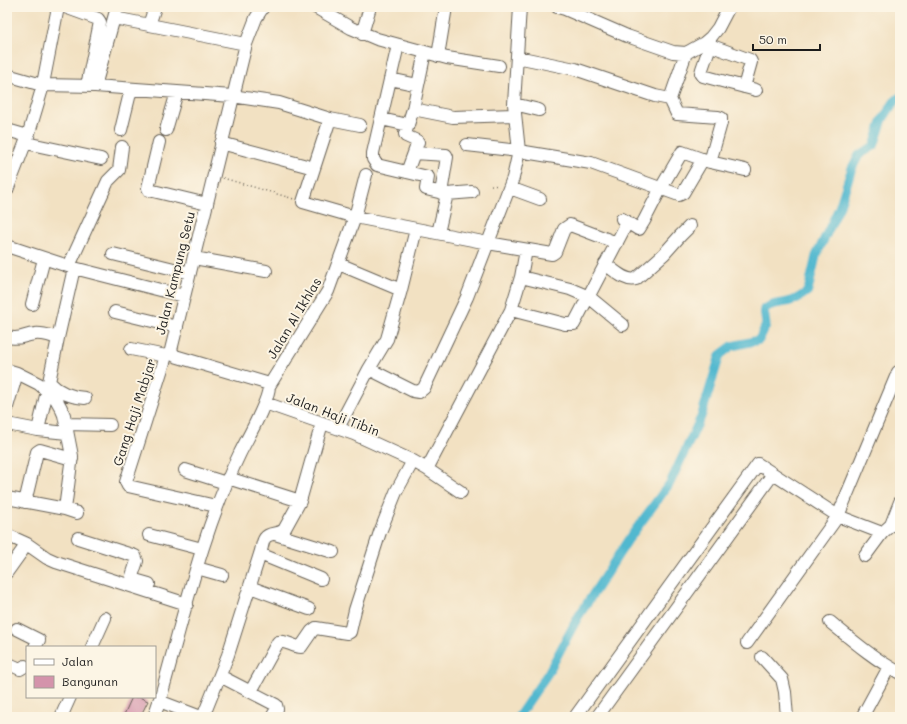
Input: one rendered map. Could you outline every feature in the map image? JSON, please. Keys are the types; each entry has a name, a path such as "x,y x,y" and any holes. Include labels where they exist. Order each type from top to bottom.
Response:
{"street":[{"path":"7,190 27,140 42,84 58,7"},
{"path":"65,7 98,19 101,25 91,86"},
{"path":"149,25 155,7"},
{"name":"Jalan Kampung Setu","path":"263,7 256,18 246,44 232,96 177,327 169,354 266,383 269,386"},
{"path":"315,7 362,34 438,56 484,65 500,66"},
{"path":"362,34 370,7"},
{"path":"438,56 446,7"},
{"path":"369,369 413,391 419,392 424,388 467,297 510,188 519,151 514,109 520,7"},
{"path":"728,7 718,28 707,44 702,75 756,90"},
{"path":"562,8 627,36 673,52 686,53 707,44 750,60 751,62 744,87"},
{"path":"91,86 116,12 149,25 246,44"},
{"path":"398,45 373,153 374,163 428,178 426,189 444,194 472,192"},
{"path":"407,172 418,142 405,134 413,109 425,52"},
{"path":"466,145 519,151 591,164 678,194 683,193 706,160 721,124 720,118 714,116 677,114 670,99 686,53"},
{"path":"517,57 575,69 655,96 670,99"},
{"path":"7,75 42,84 232,96 279,103 330,119 360,125"},
{"path":"390,79 418,85"},
{"path":"121,130 131,89"},
{"path":"166,130 177,92"},
{"path":"413,109 453,117 514,109 539,110"},
{"path":"330,119 303,202 356,217 552,254 554,253 564,229 570,225 617,243"},
{"path":"382,119 408,125"},
{"path":"7,130 27,140 101,160"},
{"path":"159,142 148,188 149,190 207,204"},
{"path":"221,143 314,168"},
{"path":"85,398 74,397 66,394 49,382 72,267 108,181 119,170 122,147"},
{"path":"511,310 565,324 574,324 617,243 624,221 639,229 680,152 745,170"},
{"path":"414,153 446,155 444,194 438,233"},
{"name":"Jalan Al Ikhlas","path":"269,386 323,300 339,264 356,217 366,175"},
{"path":"510,188 540,200"},
{"path":"606,264 626,278 633,280 636,279 664,254 690,226"},
{"path":"338,428 386,339 401,290 416,229"},
{"path":"7,246 72,267 184,296"},
{"path":"427,469 511,310 521,277 526,250"},
{"path":"114,254 190,273"},
{"path":"194,258 266,271"},
{"path":"32,304 44,259"},
{"path":"339,264 401,290"},
{"path":"521,277 570,289 588,297 623,325"},
{"path":"115,312 177,327"},
{"path":"7,336 20,338 35,334 44,334 58,338"},
{"path":"131,349 169,354"},
{"name":"Gang Haji Mabjar","path":"169,354 126,482 128,486 216,506"},
{"path":"7,407 12,372 39,384 56,399 62,408 71,446 72,459 65,509"},
{"path":"747,643 838,516 898,372"},
{"path":"154,717 202,549 216,506 264,403 269,386"},
{"path":"38,430 47,391"},
{"name":"Jalan Haji Tibin","path":"264,403 354,434 413,461 461,492"},
{"path":"159,697 202,717 220,676 250,587 264,539 284,530 300,501 322,423"},
{"path":"7,424 38,430 110,425"},
{"path":"25,502 36,452 40,450 72,459"},
{"path":"250,691 278,642 283,640 296,647 301,647 312,631 316,628 347,633 350,632 380,532 396,492 413,461"},
{"path":"575,717 758,464 838,516 882,533"},
{"path":"185,470 300,501"},
{"path":"596,717 773,474"},
{"path":"7,498 65,509 77,513"},
{"path":"865,556 882,533 891,525 900,502"},
{"path":"275,534 333,552"},
{"path":"7,535 27,544 47,558 56,562 188,601"},
{"path":"149,535 202,549"},
{"path":"78,538 135,556 137,561 132,576 133,578 188,601"},
{"path":"7,572 27,544"},
{"path":"260,554 321,579"},
{"path":"197,568 222,575"},
{"path":"250,587 309,609"},
{"path":"92,646 105,618"},
{"path":"830,622 895,670 862,717"},
{"path":"18,630 39,640 36,646"},
{"path":"762,657 782,679 785,692 787,717"},
{"path":"7,663 20,669 26,665"},
{"path":"220,676 276,706 277,709 272,717"},
{"path":"61,717 70,698"}],"path":[{"path":"222,177 303,202"}],"building":[{"path":"132,698 141,698 148,701 140,717 123,717"}],"waterway":[{"path":"518,717 548,673 578,617 628,540 670,483 701,417 720,355 732,346 759,340 766,325 764,309 771,305 794,300 808,291 816,256 839,208 852,168 859,155 874,146 883,119 894,102 900,97"}]}
